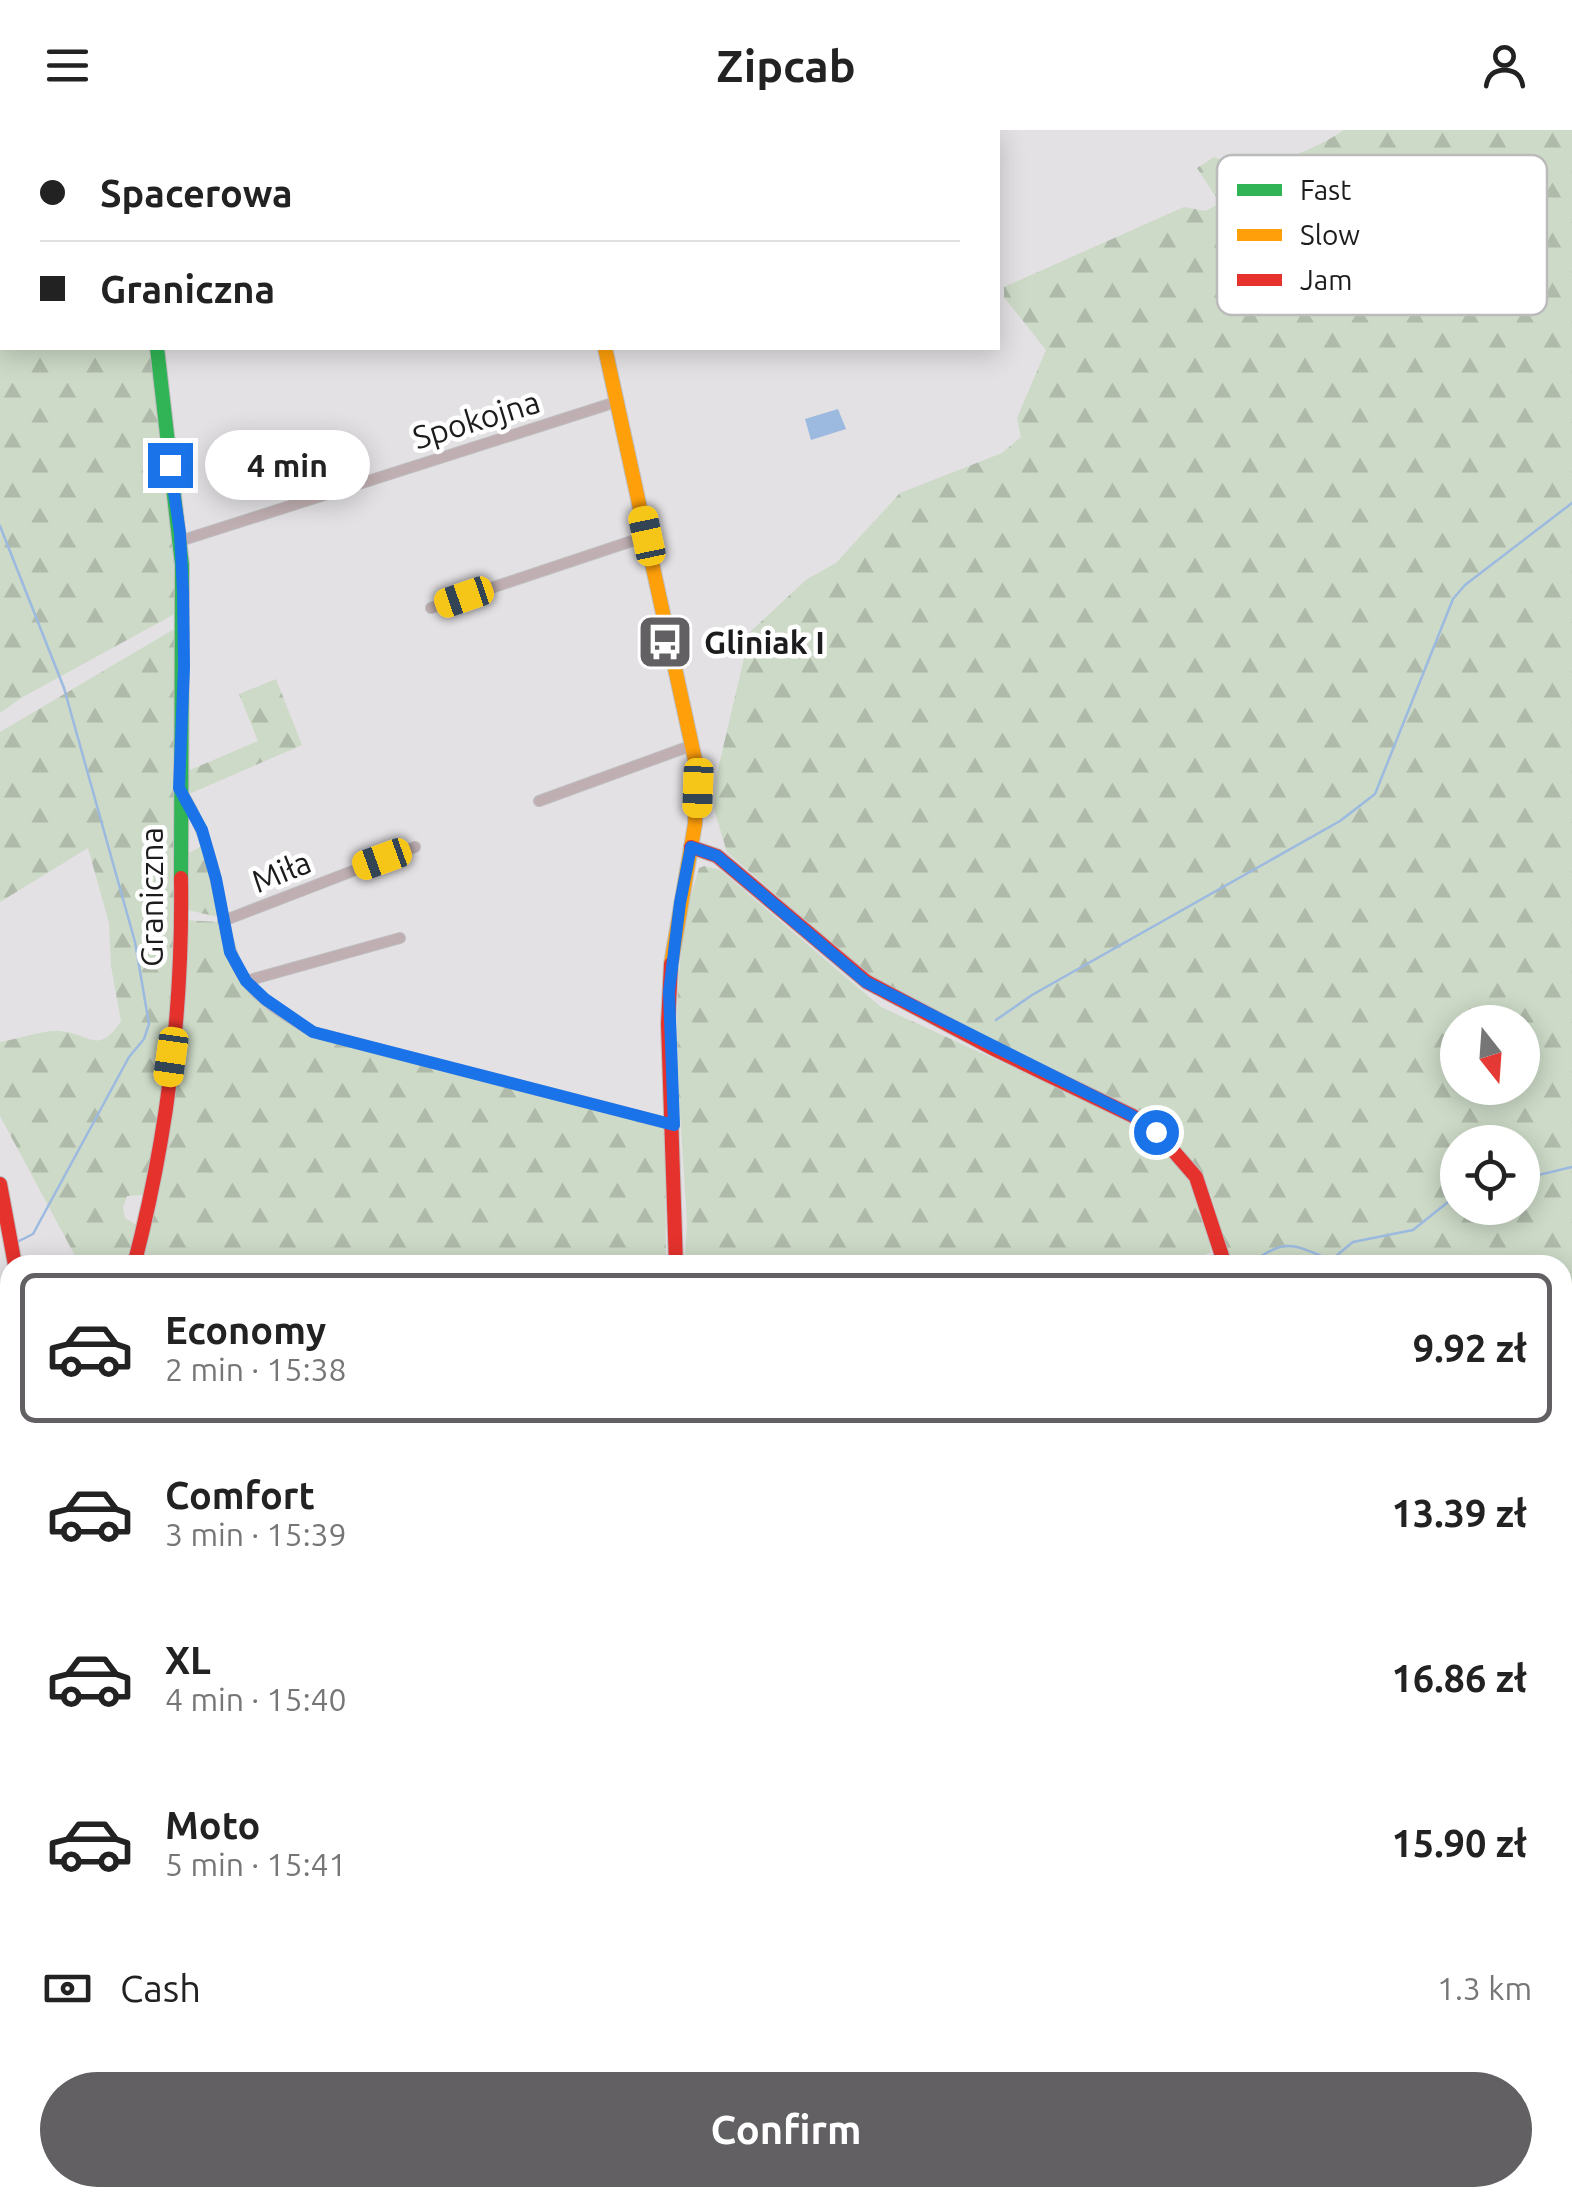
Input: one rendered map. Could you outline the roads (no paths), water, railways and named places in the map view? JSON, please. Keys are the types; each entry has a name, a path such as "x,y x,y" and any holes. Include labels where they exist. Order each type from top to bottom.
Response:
{"street":[{"name":"Graniczna","path":"137,1255 147,1218 176,1014 180,954 179,788 184,667 180,542 157,350"},
{"path":"604,350 693,746 698,788 669,992 676,1255"},
{"name":"Spokojna","path":"180,542 616,402"},
{"path":"431,608 647,536"},
{"path":"539,801 693,746"},
{"path":"179,788 202,830 230,952 246,981 313,1032 674,1125"},
{"name":"Miła","path":"222,920 415,847"},
{"path":"691,847 717,856 866,982 1133,1116 1156,1132 1196,1177 1223,1255"},
{"path":"246,981 400,938"},
{"path":"0,1184 13,1255"}],"water":[{"path":"838,409 846,429 811,440 805,419"}],"waterway":[{"path":"996,1020 1032,995 1340,821 1375,794 1453,599 1465,585 1572,503"},
{"path":"0,526 64,688 135,942 149,1024 33,1234 19,1241"},
{"path":"1540,1175 1572,1167"},
{"path":"1337,1255 1353,1242 1413,1230 1440,1208"},
{"path":"1263,1255 1288,1246 1318,1255"}],"place":[{"name":"Gliniak I","path":"665,642"}]}
